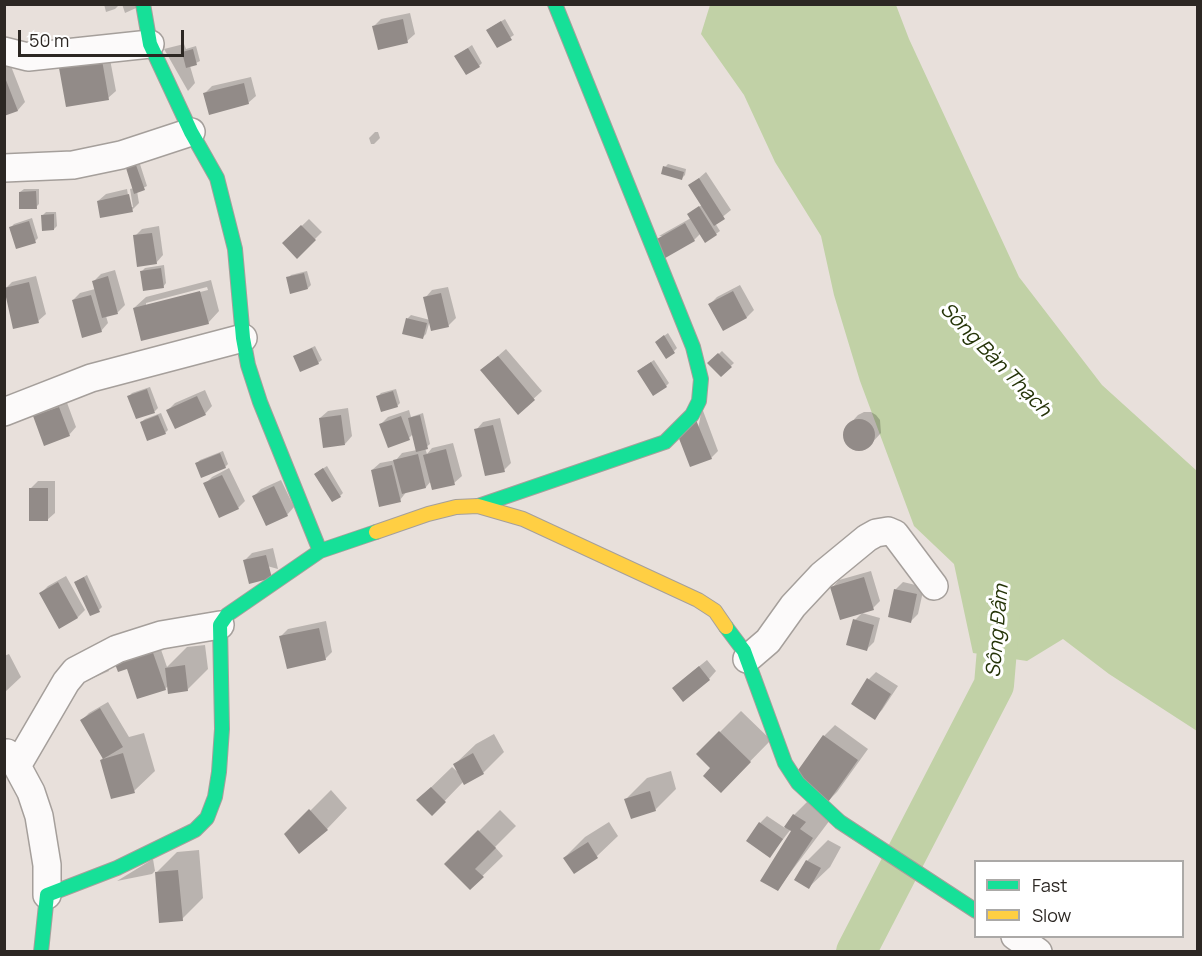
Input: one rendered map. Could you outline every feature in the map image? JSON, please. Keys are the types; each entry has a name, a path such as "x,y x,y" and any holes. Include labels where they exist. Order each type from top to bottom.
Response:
{"street":[{"path":"143,4 150,44 217,178 224,199 236,249 243,338 260,402 320,551"},
{"path":"47,895 127,863 195,830 207,818 215,797 222,729 220,625 237,607 320,551 428,514 456,507 478,506 665,442 680,430 692,415 699,401 701,378 693,347 555,4"},
{"path":"4,51 28,57 150,44"},
{"path":"4,168 73,165 121,155 192,132"},
{"path":"4,412 91,378 243,338"},
{"path":"478,506 523,519 698,600 715,611 747,659 785,763 798,783 840,822 974,910"},
{"path":"747,659 768,641 793,606 822,575 876,533 888,531 895,534 934,586"},
{"path":"41,951 47,895 47,865 39,816 32,792 11,758 75,671 117,649 150,638 220,625"},
{"path":"1018,938 1038,951"}],"water":[{"name":"Sông Bàn Thạch","path":"710,5 896,5 909,39 1019,277 1102,385 1197,471 1197,731 1109,674 1063,639 1027,661 973,653 954,564 914,526 860,381 834,295 821,236 775,162 744,95 701,34"}],"building":[{"path":"403,19 408,43 378,50 372,26"},
{"path":"501,21 512,40 497,48 486,30"},
{"path":"468,48 480,67 466,75 454,56"},
{"path":"193,49 197,65 186,68 182,52"},
{"path":"102,60 109,100 66,107 59,68"},
{"path":"4,75 18,111 4,116"},
{"path":"244,83 249,104 209,115 203,93"},
{"path":"136,165 145,190 134,194 126,168"},
{"path":"663,166 684,172 682,180 661,174"},
{"path":"699,178 725,219 714,226 688,185"},
{"path":"36,191 37,209 19,209 19,192"},
{"path":"129,194 133,212 100,218 97,201"},
{"path":"699,206 717,235 705,243 687,214"},
{"path":"54,214 54,230 42,231 41,215"},
{"path":"29,221 36,243 16,249 9,227"},
{"path":"685,223 695,241 660,261 650,243"},
{"path":"301,225 316,240 297,259 282,243"},
{"path":"152,233 157,264 137,267 133,235"},
{"path":"161,268 164,288 143,291 140,271"},
{"path":"304,273 308,289 290,294 286,277"},
{"path":"108,276 118,314 102,318 92,281"},
{"path":"29,282 39,323 13,329 4,288"},
{"path":"200,291 209,324 141,341 133,308"},
{"path":"733,291 747,318 723,331 708,304"},
{"path":"441,293 449,327 431,331 423,297"},
{"path":"91,295 102,332 82,338 72,300"},
{"path":"406,318 427,323 423,339 402,334"},
{"path":"664,335 675,353 666,359 655,342"},
{"path":"312,348 319,364 300,372 293,356"},
{"path":"718,353 732,367 721,377 707,363"},
{"path":"498,356 535,400 518,415 480,370"},
{"path":"651,362 667,387 653,396 637,371"},
{"path":"147,389 155,413 136,419 127,396"},
{"path":"393,391 398,407 381,412 376,396"},
{"path":"197,396 206,415 175,429 166,410"},
{"path":"59,407 70,436 44,446 33,416"},
{"path":"158,415 166,434 147,441 140,422"},
{"path":"341,415 345,445 323,448 319,418"},
{"path":"420,415 428,449 416,452 408,418"},
{"path":"694,415 712,459 690,467 673,423"},
{"path":"401,416 410,440 388,448 379,424"},
{"path":"859,419 870,424 875,435 870,446 859,451 848,446 843,435 848,424"},
{"path":"493,425 505,472 485,476 474,429"},
{"path":"446,449 455,485 432,490 423,455"},
{"path":"220,453 226,468 201,478 195,463"},
{"path":"418,454 426,488 402,494 393,460"},
{"path":"392,465 401,502 379,507 371,470"},
{"path":"323,468 341,497 332,502 314,474"},
{"path":"222,475 239,509 219,518 203,483"},
{"path":"274,486 288,516 266,526 252,496"},
{"path":"29,488 48,488 48,521 29,521"},
{"path":"266,555 272,578 249,584 243,560"},
{"path":"84,577 100,612 90,616 74,582"},
{"path":"864,577 874,610 840,620 830,587"},
{"path":"58,582 78,618 59,629 39,593"},
{"path":"894,589 917,594 911,623 888,617"},
{"path":"853,619 874,625 867,651 846,645"},
{"path":"319,628 326,660 287,669 279,636"},
{"path":"150,644 166,690 137,699 127,669 118,672 112,656"},
{"path":"185,665 188,691 168,694 165,668"},
{"path":"699,666 710,680 683,702 672,688"},
{"path":"867,678 891,694 875,720 851,704"},
{"path":"100,708 123,747 103,759 80,720"},
{"path":"719,731 751,762 721,793 703,776 710,768 696,754"},
{"path":"823,735 858,760 826,805 791,780"},
{"path":"123,753 135,793 111,799 100,760"},
{"path":"473,753 484,774 464,785 453,764"},
{"path":"431,787 446,802 432,816 416,800"},
{"path":"650,791 656,811 631,819 624,799"},
{"path":"309,809 328,830 299,854 284,834"},
{"path":"793,814 806,822 800,829 813,838 778,891 760,881 791,831 784,827"},
{"path":"759,822 783,839 770,858 746,841"},
{"path":"478,830 496,848 475,869 484,877 470,890 444,864"},
{"path":"588,842 598,858 574,874 563,858"},
{"path":"806,860 821,868 809,889 794,880"},
{"path":"178,870 183,921 159,923 155,872"}],"waterway":[{"name":"Sông Đầm","path":"856,952 994,685 1001,602"}],"traffic: fast":[{"path":"143,4 150,44 191,132 217,178 235,249 243,338 248,365 260,402 320,551"},
{"path":"478,506 665,442 692,415 699,401 701,379 693,347 555,4"},
{"path":"41,952 47,895 117,868 195,830 207,818 215,797 219,772 222,729 220,625 227,615 320,551 376,532"},
{"path":"726,627 744,651 785,763 798,783 840,822 974,910"}],"traffic: slow":[{"path":"376,532 428,514 456,507 478,506 523,519 698,600 715,611 726,627"}]}
